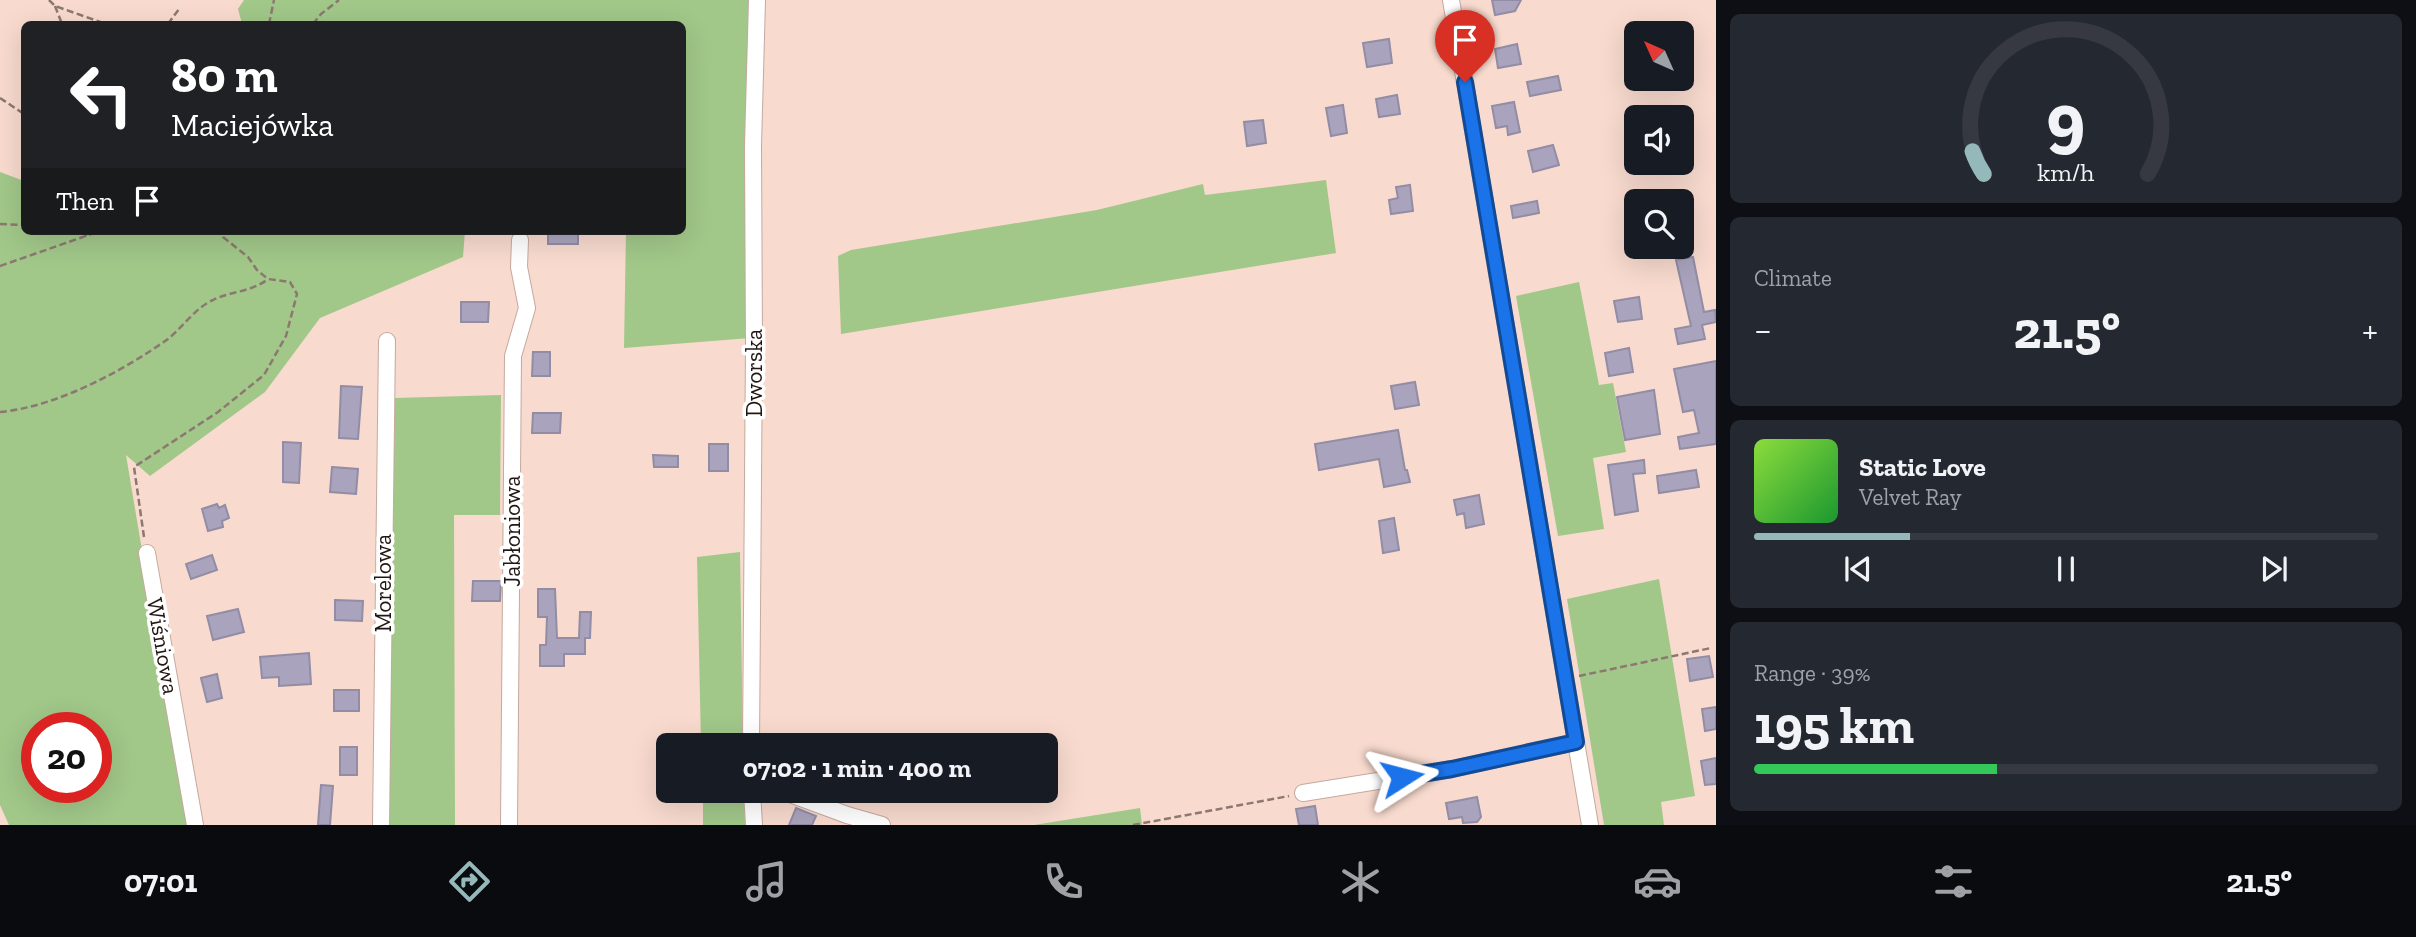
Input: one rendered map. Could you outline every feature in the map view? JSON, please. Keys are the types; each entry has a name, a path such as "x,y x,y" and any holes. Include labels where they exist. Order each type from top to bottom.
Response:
{"street":[{"name":"Dworska","path":"751,733 754,360 752,146 757,0"},
{"path":"1451,0 1590,825"},
{"name":"Jabłoniowa","path":"509,825 513,356 527,308 519,267 520,240"},
{"name":"Morelowa","path":"381,825 387,341"},
{"name":"Wiśniowa","path":"147,553 195,825"},
{"path":"1303,793 1452,769 1576,742"},
{"path":"753,803 754,825"},
{"path":"814,803 882,825"}],"path":[{"path":"49,0 55,6 61,21"},
{"path":"270,21 274,0"},
{"path":"315,21 339,0"},
{"path":"55,6 97,21"},
{"path":"171,21 179,9"},
{"path":"0,98 21,112"},
{"path":"0,224 21,225"},
{"path":"72,235 74,241"},
{"path":"0,266 90,235"},
{"path":"147,553 134,467 218,412 264,375 286,336 297,294 290,282 268,279 223,235"},
{"path":"0,412 41,404 103,378 169,338 214,299 261,285 268,279"},
{"path":"1566,677 1711,648"},
{"path":"1133,825 1303,793"}],"green space":[{"path":"244,0 754,0 750,338 624,348 626,235 686,235 686,21 241,21 238,9"},
{"path":"0,172 21,180 21,235 465,235 463,257 320,318 265,392 150,476 126,455 188,825 9,825 0,805"},
{"path":"1326,180 1336,253 841,334 838,256 851,250 1097,210 1203,184 1205,195"},
{"path":"1579,282 1599,385 1613,383 1626,452 1593,458 1604,529 1558,536 1516,296"},
{"path":"501,395 500,515 454,515 455,825 388,825 395,398"},
{"path":"740,552 743,733 701,733 697,557"},
{"path":"1659,579 1695,796 1661,802 1664,825 1604,825 1567,599"},
{"path":"703,803 744,803 745,825 703,825"},
{"path":"1140,808 1142,825 1034,825"}],"building":[{"path":"1492,0 1521,0 1515,11 1495,15"},
{"path":"1389,39 1392,63 1367,67 1363,43"},
{"path":"1517,44 1521,64 1498,68 1495,49"},
{"path":"1558,76 1561,90 1530,96 1527,82"},
{"path":"1397,95 1400,114 1379,117 1376,99"},
{"path":"1514,102 1520,132 1508,135 1507,126 1496,128 1492,106"},
{"path":"1343,105 1347,133 1331,136 1326,108"},
{"path":"1263,120 1266,143 1247,146 1244,122"},
{"path":"1553,145 1559,165 1533,172 1528,151"},
{"path":"1410,185 1413,211 1391,214 1389,200 1398,198 1396,187"},
{"path":"1537,201 1539,213 1513,218 1511,206"},
{"path":"548,235 578,235 578,244 548,244"},
{"path":"1693,259 1704,312 1715,310 1716,322 1702,325 1705,339 1678,344 1675,329 1691,326 1676,260"},
{"path":"1639,297 1642,319 1618,322 1614,301"},
{"path":"461,302 489,302 488,322 461,322"},
{"path":"1629,348 1633,372 1609,376 1605,353"},
{"path":"533,352 550,352 550,376 532,376"},
{"path":"1716,361 1716,444 1680,449 1678,437 1699,433 1694,410 1683,412 1674,369"},
{"path":"1415,382 1419,405 1395,409 1391,386"},
{"path":"341,386 362,387 358,439 339,438"},
{"path":"1654,390 1660,434 1625,440 1617,397"},
{"path":"533,413 561,413 560,433 532,433"},
{"path":"1398,430 1405,470 1410,482 1384,487 1379,459 1319,470 1315,444"},
{"path":"283,442 301,443 299,483 283,482"},
{"path":"709,444 728,444 728,471 709,471"},
{"path":"653,455 678,456 678,467 654,467"},
{"path":"1644,460 1645,473 1633,474 1638,511 1615,515 1608,465"},
{"path":"332,467 358,469 356,494 330,492"},
{"path":"1696,470 1699,487 1659,493 1657,476"},
{"path":"1479,495 1484,524 1466,528 1464,513 1457,515 1454,500"},
{"path":"217,504 219,508 225,505 229,518 222,521 223,527 208,531 202,509"},
{"path":"1394,518 1399,550 1383,553 1379,521"},
{"path":"212,555 217,570 191,579 186,564"},
{"path":"473,581 501,581 500,601 472,601"},
{"path":"538,589 555,589 557,638 579,638 580,612 591,612 590,638 585,638 585,654 564,654 564,666 540,666 540,645 546,645 547,617 538,617"},
{"path":"335,600 363,601 362,621 335,620"},
{"path":"238,609 244,632 213,640 207,616"},
{"path":"309,653 311,684 279,686 279,677 262,678 260,657"},
{"path":"1709,656 1713,677 1690,681 1687,659"},
{"path":"217,674 222,698 207,702 201,678"},
{"path":"334,690 359,690 359,711 334,711"},
{"path":"1716,707 1716,729 1705,731 1702,709"},
{"path":"340,747 357,747 357,775 340,775"},
{"path":"1716,758 1716,784 1705,785 1701,761"},
{"path":"321,785 333,786 330,825 318,825"},
{"path":"1477,797 1481,817 1477,822 1463,823 1462,817 1449,819 1446,803"},
{"path":"1315,806 1318,825 1299,825 1296,809"},
{"path":"796,808 816,816 812,825 789,825"}],"route":[{"path":"1402,777 1576,742 1465,82"}]}
